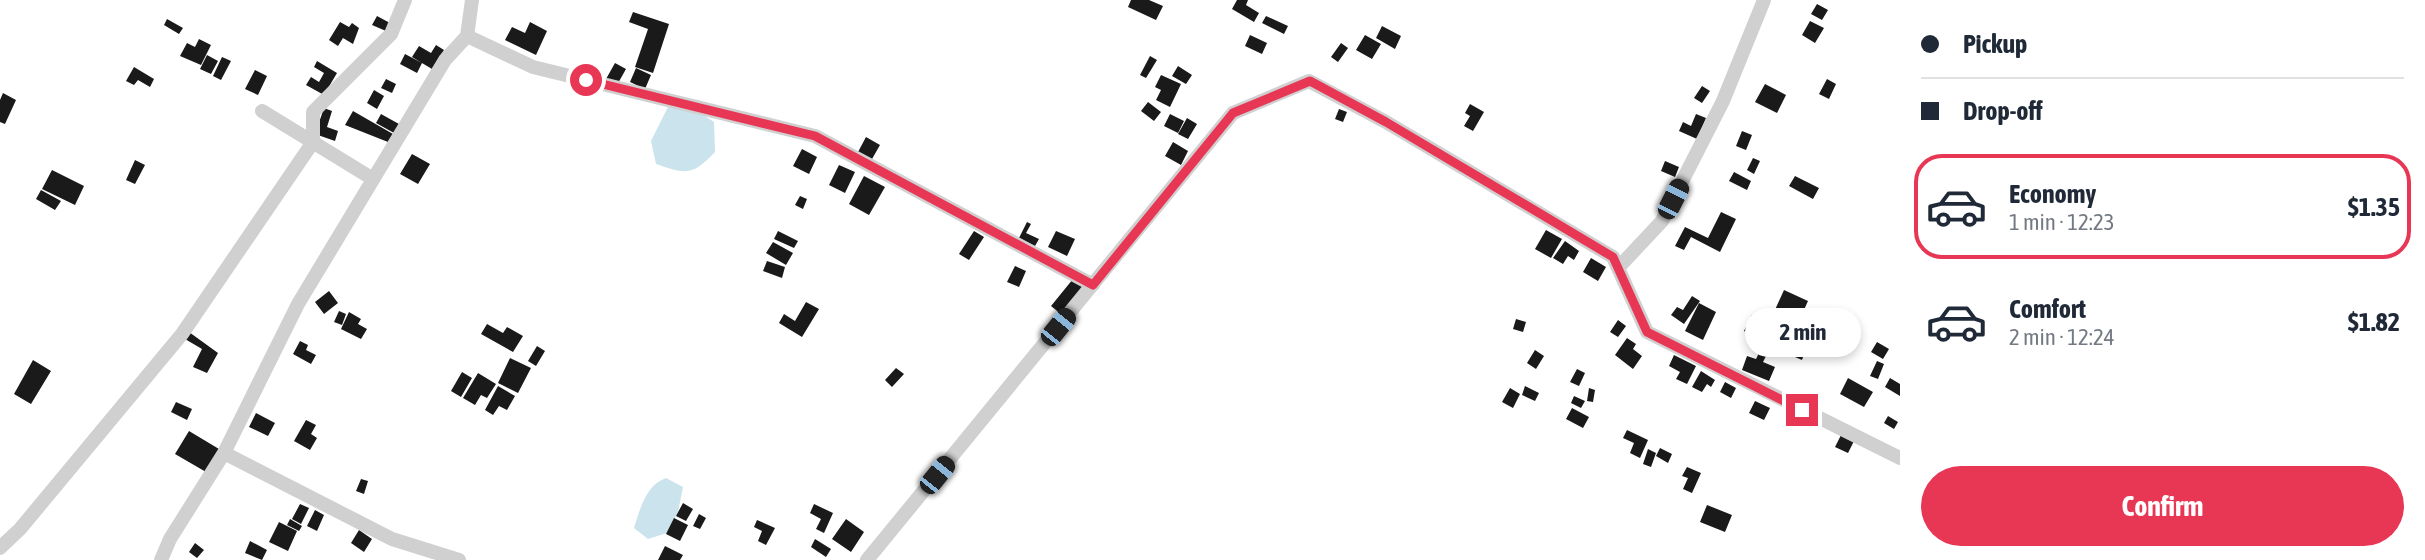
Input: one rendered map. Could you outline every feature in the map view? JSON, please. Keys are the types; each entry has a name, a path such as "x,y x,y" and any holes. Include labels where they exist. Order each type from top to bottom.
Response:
{"street":[{"path":"0,548 20,530 182,334 313,142 313,112 391,34 405,0"},
{"path":"161,560 170,539 224,453 298,304 445,60 467,36 472,0"},
{"path":"1618,268 1661,221 1723,101 1764,0"},
{"path":"467,36 533,67 815,136 1093,285"},
{"path":"867,560 1233,113 1310,81 1386,122 1613,257 1647,332 1900,457"},
{"path":"262,111 373,179"},
{"path":"224,453 392,539 459,560"}],"water":[{"path":"668,107 693,108 714,122 715,152 695,169 682,171 656,164 651,141"},
{"path":"666,478 683,487 678,512 667,533 648,539 634,528 649,492 659,481"}],"building":[{"path":"1131,0 1149,0 1163,6 1156,20 1128,7"},
{"path":"1237,0 1248,0 1246,5 1259,13 1254,22 1232,9"},
{"path":"1817,4 1828,10 1822,20 1811,14"},
{"path":"633,12 669,24 653,73 635,67 648,29 629,22"},
{"path":"377,16 390,23 386,31 372,25"},
{"path":"1266,16 1288,26 1284,34 1262,23"},
{"path":"167,19 183,28 179,34 164,25"},
{"path":"1810,21 1824,28 1815,43 1802,35"},
{"path":"340,22 349,27 352,23 359,28 353,44 343,38 338,46 329,40"},
{"path":"530,22 547,31 536,55 505,40 512,27 525,33"},
{"path":"1382,26 1401,36 1395,49 1376,38"},
{"path":"1250,35 1267,43 1262,54 1245,46"},
{"path":"1365,35 1381,44 1372,59 1356,50"},
{"path":"199,39 211,45 201,65 180,56 187,43 195,47"},
{"path":"1341,43 1348,48 1338,62 1331,57"},
{"path":"436,45 444,50 432,69 412,57 419,46 431,53"},
{"path":"405,54 422,63 417,73 400,64"},
{"path":"207,55 218,61 211,74 200,69"},
{"path":"1150,56 1157,60 1146,78 1140,75"},
{"path":"222,57 231,61 221,80 213,76"},
{"path":"317,61 337,73 324,95 306,85 311,77 319,82 324,73 314,67"},
{"path":"615,63 626,69 617,85 606,79"},
{"path":"1178,66 1192,75 1186,84 1172,76"},
{"path":"134,67 154,79 150,87 138,80 134,85 126,81"},
{"path":"636,68 651,75 645,89 630,82"},
{"path":"255,70 267,76 258,95 245,89"},
{"path":"1161,75 1181,84 1170,107 1156,100 1161,90 1155,87"},
{"path":"386,79 396,84 392,93 381,88"},
{"path":"1827,79 1836,84 1829,99 1819,94"},
{"path":"1765,84 1786,95 1777,113 1755,102"},
{"path":"1702,86 1710,91 1702,103 1694,98"},
{"path":"374,90 384,96 377,109 367,103"},
{"path":"3,93 16,100 5,124 0,122 0,100"},
{"path":"1148,102 1161,112 1154,121 1141,111"},
{"path":"1470,104 1484,112 1473,131 1464,126 1470,116 1465,113"},
{"path":"324,108 332,111 327,127 338,131 335,141 315,134"},
{"path":"1339,109 1347,112 1343,122 1335,119"},
{"path":"353,111 393,134 388,142 345,125"},
{"path":"381,114 399,124 394,133 376,123"},
{"path":"1170,114 1184,121 1178,133 1164,126"},
{"path":"1696,114 1706,118 1697,139 1679,131 1683,122 1691,126"},
{"path":"1187,118 1197,124 1188,139 1178,134"},
{"path":"1742,131 1752,135 1746,150 1736,146"},
{"path":"866,137 880,145 872,159 858,152"},
{"path":"1173,142 1188,151 1181,165 1165,156"},
{"path":"802,149 817,157 809,174 793,166"},
{"path":"412,154 430,164 418,184 400,174"},
{"path":"1753,158 1760,161 1754,174 1747,170"},
{"path":"135,160 145,165 135,184 126,180"},
{"path":"1665,161 1679,167 1675,177 1661,171"},
{"path":"839,165 855,172 845,193 829,185"},
{"path":"52,170 84,186 75,205 42,189"},
{"path":"1734,172 1751,181 1747,190 1729,181"},
{"path":"864,176 885,187 869,215 849,204"},
{"path":"1795,176 1819,188 1813,199 1789,186"},
{"path":"41,190 61,201 55,210 36,199"},
{"path":"800,196 807,199 803,209 795,205"},
{"path":"1721,212 1736,219 1720,252 1691,237 1684,250 1675,246 1685,227 1708,238"},
{"path":"1027,222 1031,224 1026,233 1039,239 1035,246 1019,238"},
{"path":"1546,230 1562,239 1551,258 1535,249"},
{"path":"778,231 798,241 794,248 774,239"},
{"path":"974,231 984,237 969,260 959,254"},
{"path":"1056,231 1075,239 1067,256 1048,247"},
{"path":"1565,241 1579,251 1574,260 1568,256 1563,264 1553,258"},
{"path":"773,242 793,253 786,265 766,253"},
{"path":"1591,258 1606,267 1598,281 1583,272"},
{"path":"767,261 785,267 782,278 763,271"},
{"path":"1015,266 1026,271 1019,287 1007,282"},
{"path":"1073,279 1083,287 1061,314 1051,306"},
{"path":"1784,290 1808,301 1798,323 1774,312"},
{"path":"329,291 338,303 324,314 315,302"},
{"path":"1692,296 1700,301 1684,324 1671,315 1677,307 1683,310"},
{"path":"806,302 819,309 802,337 779,323 784,314 795,321"},
{"path":"1699,303 1716,312 1703,340 1685,331"},
{"path":"339,311 346,314 342,325 334,322"},
{"path":"349,312 361,319 358,324 367,329 361,339 341,329"},
{"path":"1752,315 1759,319 1751,335 1744,331"},
{"path":"1516,319 1526,322 1523,332 1513,329"},
{"path":"1618,320 1626,326 1618,337 1610,332"},
{"path":"487,324 503,333 507,327 523,336 513,352 481,334"},
{"path":"189,332 218,353 207,373 193,367 202,349 185,339"},
{"path":"1627,338 1636,344 1633,349 1642,356 1633,369 1615,355"},
{"path":"300,341 308,345 306,350 316,355 311,364 293,354"},
{"path":"1877,342 1889,349 1883,359 1871,352"},
{"path":"1792,345 1805,351 1802,360 1788,354"},
{"path":"537,346 545,351 536,366 528,361"},
{"path":"1535,350 1544,356 1536,369 1527,363"},
{"path":"1759,353 1766,356 1763,362 1775,367 1769,381 1742,370 1747,356 1756,359"},
{"path":"1674,355 1696,366 1687,384 1676,379 1680,372 1669,366"},
{"path":"510,358 531,368 518,393 498,383"},
{"path":"33,360 51,371 31,404 14,394"},
{"path":"1877,361 1884,364 1878,379 1870,376"},
{"path":"896,368 904,374 892,387 885,380"},
{"path":"1577,369 1585,373 1579,386 1570,382"},
{"path":"1701,371 1715,380 1711,387 1707,384 1702,392 1692,387"},
{"path":"462,372 472,378 461,397 451,391"},
{"path":"478,373 496,384 487,398 481,395 475,405 463,398"},
{"path":"1848,378 1873,392 1864,407 1840,394"},
{"path":"1890,378 1900,384 1900,396 1885,387"},
{"path":"1725,382 1736,388 1731,398 1720,392"},
{"path":"498,386 515,396 507,410 499,406 493,415 485,410"},
{"path":"1525,386 1539,393 1535,401 1522,395"},
{"path":"1510,388 1520,394 1513,408 1502,402"},
{"path":"1589,388 1595,390 1593,402 1587,401"},
{"path":"1574,396 1585,401 1581,408 1571,403"},
{"path":"1755,401 1770,408 1764,420 1749,413"},
{"path":"176,402 192,409 187,420 171,412"},
{"path":"1572,408 1589,417 1583,428 1566,419"},
{"path":"256,413 275,423 268,436 249,427"},
{"path":"1888,416 1898,422 1894,429 1884,423"},
{"path":"306,420 316,425 311,434 317,438 310,450 294,441"},
{"path":"1627,430 1648,440 1640,458 1630,453 1634,443 1623,438"},
{"path":"189,431 219,449 206,472 175,454"},
{"path":"1841,435 1854,441 1848,453 1835,447"},
{"path":"1660,448 1672,454 1668,463 1656,456"},
{"path":"1648,449 1656,453 1651,467 1643,464"},
{"path":"1687,467 1701,473 1692,493 1683,489 1688,478 1682,476"},
{"path":"361,479 368,481 364,494 356,491"},
{"path":"683,503 693,509 686,521 676,516"},
{"path":"300,504 309,508 301,524 292,519"},
{"path":"814,504 833,513 824,533 816,529 821,519 810,513"},
{"path":"1707,505 1732,515 1725,532 1700,522"},
{"path":"315,510 324,515 317,531 307,526"},
{"path":"699,514 706,518 700,529 693,526"},
{"path":"674,518 688,525 680,541 666,534"},
{"path":"290,519 302,526 299,531 287,525"},
{"path":"846,519 864,532 851,552 832,539"},
{"path":"757,520 775,528 766,545 758,541 762,531 754,527"},
{"path":"279,522 297,531 288,551 269,542"},
{"path":"359,530 372,539 364,552 351,543"},
{"path":"815,539 831,549 826,557 811,547"},
{"path":"250,541 267,550 262,560 245,553"},
{"path":"195,543 204,550 197,558 189,552"},
{"path":"665,546 683,555 680,560 658,560"}],"route":[{"path":"586,80 815,136 1093,285 1233,113 1310,81 1386,122 1613,257 1647,332 1802,410"}]}
